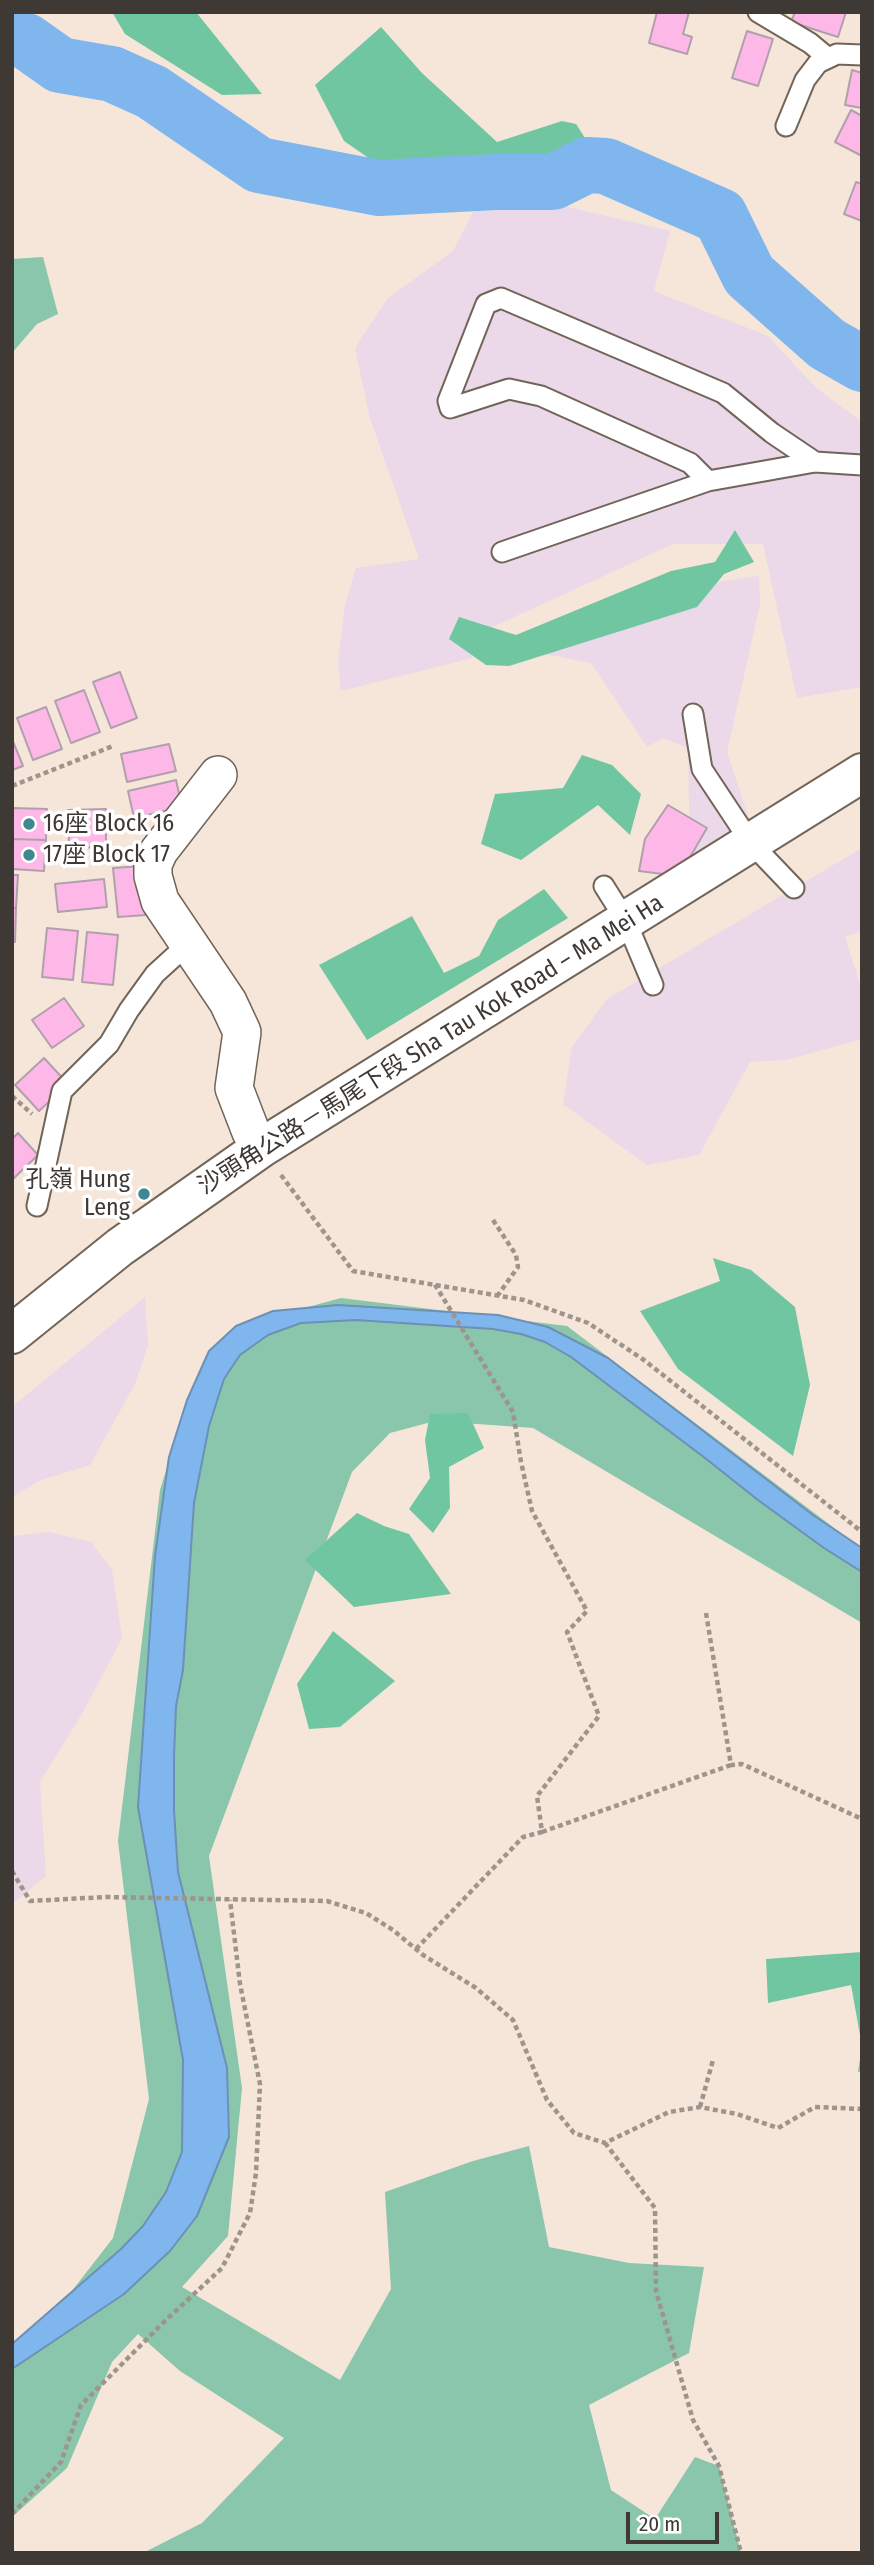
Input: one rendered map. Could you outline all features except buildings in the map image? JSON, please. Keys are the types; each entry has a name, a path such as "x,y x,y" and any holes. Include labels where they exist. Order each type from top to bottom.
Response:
{"main road":[{"name":"沙頭角公路－馬尾下段 Sha Tau Kok Road – Ma Mei Ha","path":"12,1334 120,1247 270,1159 626,921 862,773"}],"street":[{"path":"218,775 159,851 153,863 155,888 160,901 228,1002 242,1032 234,1088 251,1132 270,1159"}],"lane":[{"path":"758,12 810,43 827,57"},
{"path":"786,126 805,80 818,63 837,54 862,55"},
{"path":"708,481 690,463 541,396 509,389 450,408 448,401 486,304 501,298 723,393 772,433 815,462"},
{"path":"502,552 708,481 815,462 862,465"},
{"path":"693,714 702,769 751,843 794,888"},
{"path":"604,886 626,921 653,985"},
{"path":"37,1206 62,1091 109,1044 155,974 188,944"}],"path":[{"path":"12,786 113,746"},
{"path":"270,1159 353,1270 524,1300 588,1323 644,1360 862,1532"},
{"path":"493,1220 516,1255 518,1267 498,1295"},
{"path":"434,1283 513,1412 532,1511 587,1611 567,1632 599,1716 537,1796 542,1832"},
{"path":"706,1613 731,1765"},
{"path":"416,1949 523,1837 731,1765 742,1764 862,1819"},
{"path":"12,1871 30,1901 119,1898 327,1901 366,1913 393,1930 416,1949 476,1988 513,2020 547,2099 574,2133 605,2143 655,2208 656,2291 693,2420 719,2466 741,2553"},
{"path":"12,2514 61,2462 81,2405 167,2319 222,2269 250,2213 256,2173 260,2084 240,1984 230,1900"},
{"path":"701,2107 713,2060"},
{"path":"605,2143 669,2112 701,2107 737,2114 778,2128 815,2107 862,2109"}],"shaded area":[{"path":"534,199 670,231 654,291 768,336 815,387 862,422 862,687 797,698 763,544 673,544 471,637 472,658 341,691 338,662 345,605 356,568 419,559 370,418 355,348 387,299 453,251 473,212"},
{"path":"759,576 760,604 727,752 750,822 690,855 688,748 663,738 647,747 591,663 535,652 627,595"},
{"path":"862,848 862,931 845,937 862,991 862,1039 786,1060 750,1062 699,1155 647,1165 563,1104 572,1047 607,999"},
{"path":"145,1297 148,1345 135,1384 90,1465 41,1480 12,1497 12,1407"},
{"path":"49,1532 91,1542 112,1570 122,1638 83,1712 40,1782 46,1876 12,1904 12,1536"}],"green space":[{"path":"112,12 196,12 262,94 222,95 125,34"},
{"path":"381,27 422,73 497,142 562,121 576,124 594,152 565,166 523,178 512,157 383,168 344,141 315,85"},
{"path":"43,257 58,314 37,324 12,353 12,259"},
{"path":"735,530 754,562 724,574 697,607 509,666 486,665 449,639 459,617 516,635 671,571 715,562"},
{"path":"582,755 612,765 641,794 630,835 598,805 521,860 481,844 495,794 563,788"},
{"path":"544,889 568,918 367,1040 319,965 412,916 444,973 479,956 498,920"},
{"path":"713,1258 751,1270 795,1307 810,1385 793,1456 678,1369 640,1311 720,1281"},
{"path":"341,1298 567,1326 862,1549 862,1623 533,1428 435,1421 390,1433 352,1472 209,1856 242,2088 228,2236 182,2287 340,2380 391,2289 385,2192 473,2161 529,2146 549,2247 629,2263 704,2267 689,2353 589,2405 611,2490 655,2519 695,2457 719,2466 741,2553 143,2553 202,2523 284,2438 180,2371 138,2334 112,2362 67,2468 12,2517 12,2356 33,2341 113,2238 149,2099 118,1841 160,1490 189,1396 249,1323"},
{"path":"468,1413 484,1448 449,1467 450,1508 433,1533 409,1509 430,1478 425,1440 430,1414"},
{"path":"357,1513 409,1534 451,1594 354,1607 305,1560"},
{"path":"333,1631 395,1681 340,1727 309,1729 297,1684"},
{"path":"862,1952 862,2046 851,1985 768,2003 766,1959"},
{"path":"862,2046 862,2071 858,2072"}],"water":[{"path":"338,1305 498,1315 548,1327 608,1358 813,1515 862,1548 862,1572 758,1500 571,1357 545,1342 493,1329 356,1320 301,1323 268,1335 240,1355 224,1379 209,1426 194,1503 183,1670 176,1706 174,1756 178,1872 227,2068 229,2137 197,2216 170,2251 124,2294 12,2369 12,2344 121,2249 143,2226 166,2192 182,2152 183,2060 138,1807 155,1556 169,1457 187,1400 209,1351 236,1326 273,1311"}],"waterway":[{"path":"12,38 26,41 60,65 112,74 152,92 259,165 379,188 553,182 587,165 606,166 720,216 749,275 827,344 862,364"}],"place":[{"name":"16座 Block 16","path":"29,824"},
{"name":"17座 Block 17","path":"29,855"},
{"name":"孔嶺 Hung Leng","path":"144,1194"}]}
